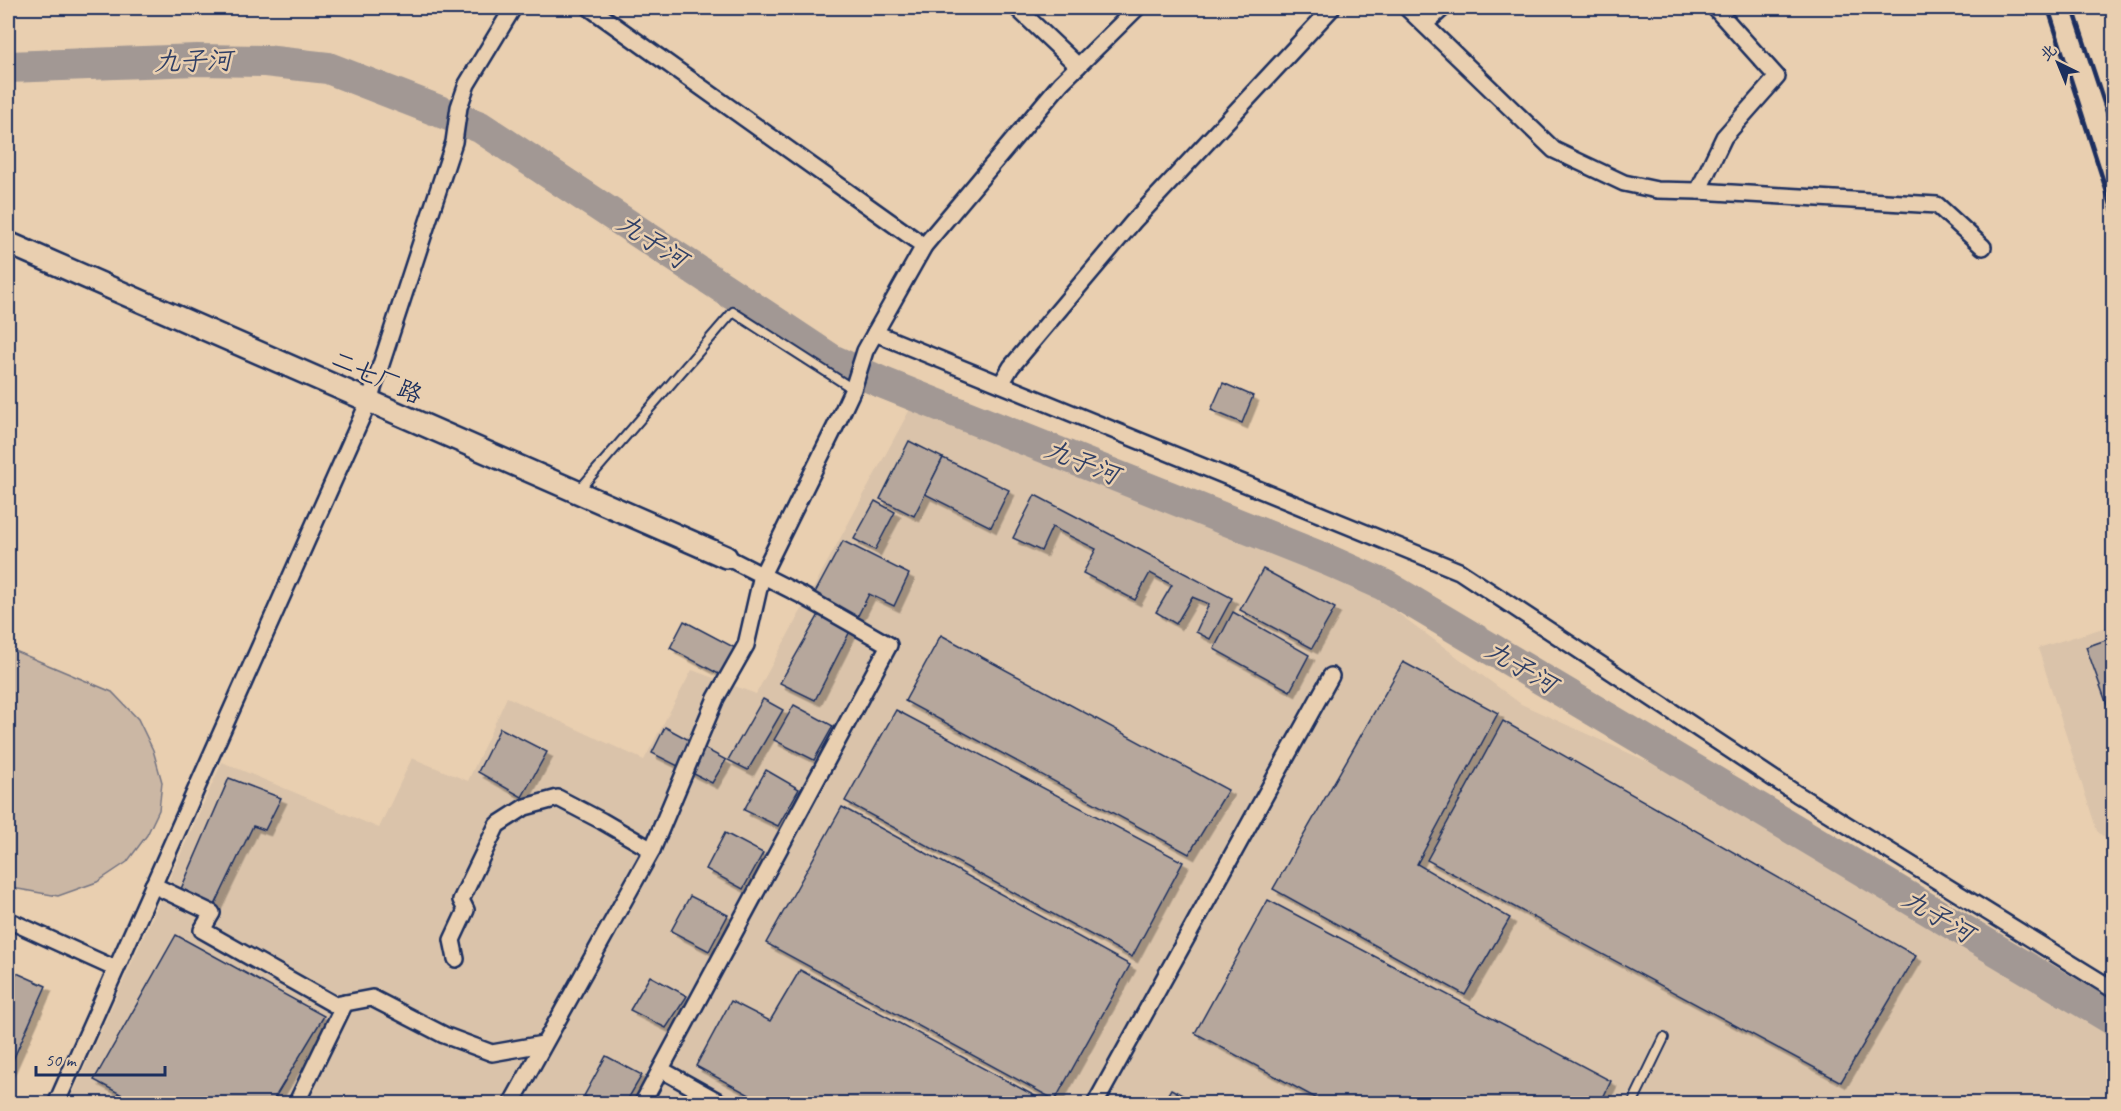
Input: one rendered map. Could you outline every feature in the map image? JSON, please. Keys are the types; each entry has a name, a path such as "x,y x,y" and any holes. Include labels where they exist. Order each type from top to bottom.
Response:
{"street":[{"path":"56,1104 369,401 454,142 459,107 467,84 513,8"},
{"path":"590,8 924,246"},
{"path":"1017,8 1078,66"},
{"path":"511,1104 652,850 716,698 746,645 762,575 853,389 865,351 874,333 924,246 1061,83 1137,8"},
{"path":"1001,384 1011,367 1133,222 1332,8"},
{"path":"1407,8 1554,150 1624,183 1657,190 1937,205 1983,247"},
{"path":"1425,24 1443,8"},
{"path":"1698,191 1724,137 1777,77 1715,8"},
{"name":"二七厂路","path":"8,243 726,557"},
{"path":"874,333 1459,571 1797,794 2114,990"},
{"path":"642,1104 889,645 803,596 726,557"},
{"path":"1095,1104 1331,676"},
{"path":"456,959 452,940 466,910 461,900 497,825 525,807 558,798 652,850"},
{"path":"153,885 212,912 202,930 335,1005 372,998 444,1035 492,1053 543,1044"},
{"path":"8,920 116,969"},
{"path":"296,1104 345,1003"},
{"path":"662,1070 723,1104"}],"lane":[{"path":"577,492 733,312 853,389"},
{"path":"1632,1104 1664,1038"}],"shaded area":[{"path":"915,400 1376,597 1521,704 1686,779 2114,1036 2113,1104 70,1104 222,762 379,828 412,758 468,781 507,697 644,760 692,670 756,694"},
{"path":"2113,625 2113,845 2097,831 2038,648"},
{"path":"8,648 112,692 138,719 153,750 162,782 159,810 147,835 127,862 97,882 58,896 8,885"}],"building":[{"path":"1223,383 1253,396 1242,423 1211,410"},
{"path":"909,441 943,458 914,516 880,499"},
{"path":"943,458 1009,490 991,527 925,494"},
{"path":"1035,495 1232,598 1210,639 1196,632 1209,604 1192,597 1176,624 1156,612 1172,585 1150,573 1135,600 1083,573 1096,549 1052,527 1041,551 1013,538"},
{"path":"875,501 895,512 875,550 854,539"},
{"path":"843,541 909,574 894,606 869,594 815,700 780,683 821,611 809,604"},
{"path":"1263,569 1335,608 1312,648 1240,610"},
{"path":"1233,612 1309,655 1290,691 1214,649"},
{"path":"684,621 741,651 728,679 670,648"},
{"path":"941,635 1228,790 1189,854 905,701"},
{"path":"2114,637 2114,721 2113,721 2086,647"},
{"path":"1403,662 1498,713 1417,864 1510,918 1465,995 1273,889"},
{"path":"763,699 783,710 748,770 728,760"},
{"path":"794,705 833,726 814,760 774,740"},
{"path":"896,710 1183,862 1132,957 845,801"},
{"path":"1503,721 1916,956 1841,1082 1427,860"},
{"path":"665,727 726,760 712,783 652,753"},
{"path":"500,728 547,752 522,797 478,772"},
{"path":"766,770 799,789 778,826 744,810"},
{"path":"229,778 281,798 265,830 253,826 215,905 181,889"},
{"path":"842,807 1130,965 1055,1100 766,943"},
{"path":"725,833 763,853 743,889 706,869"},
{"path":"690,896 728,915 709,951 671,931"},
{"path":"1268,900 1611,1081 1600,1104 1327,1104 1195,1033"},
{"path":"176,935 324,1016 271,1104 139,1104 94,1080"},
{"path":"10,970 46,986 8,1071 8,975"},
{"path":"800,970 1048,1103 766,1104 696,1066 731,1001 770,1021"},
{"path":"650,976 687,996 666,1028 630,1010"},
{"path":"606,1056 642,1075 625,1104 599,1104 584,1096"},
{"path":"1171,1089 1199,1104 1162,1104"}],"waterway":[{"name":"九子河","path":"8,67 197,60 265,61 328,68 480,127 832,360 881,382 1330,561 1384,585 2114,1020"}],"railway":[{"path":"2048,8 2114,214"},
{"path":"2073,8 2114,133"}]}
